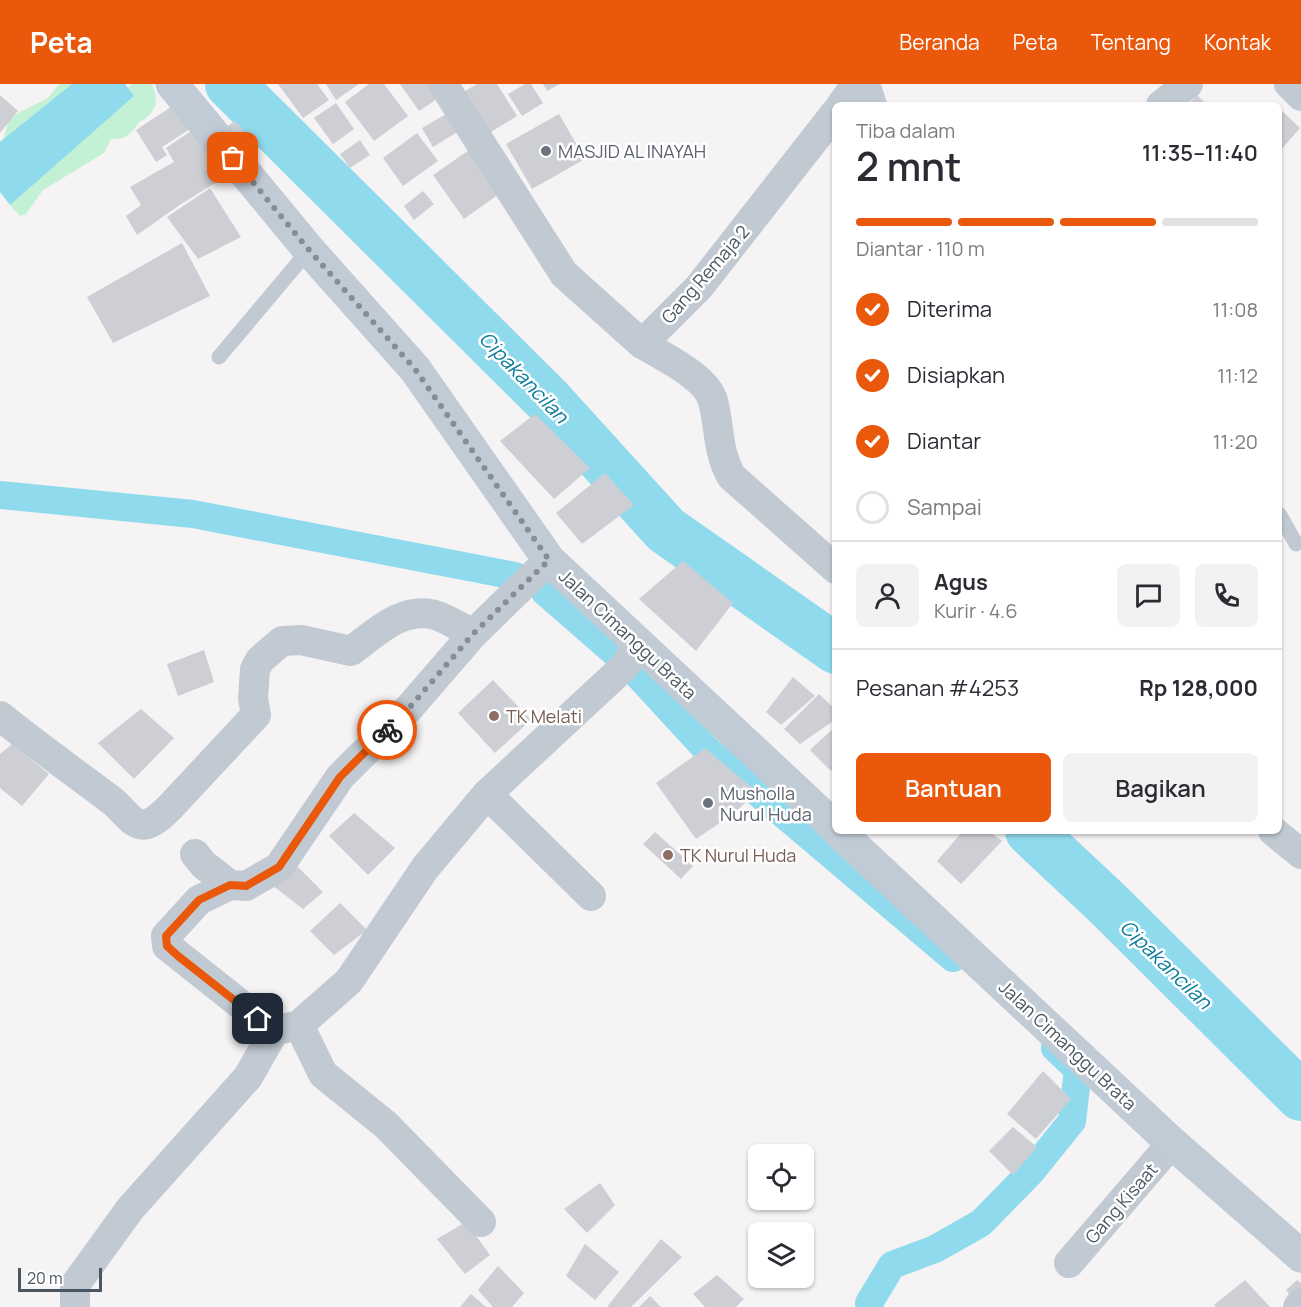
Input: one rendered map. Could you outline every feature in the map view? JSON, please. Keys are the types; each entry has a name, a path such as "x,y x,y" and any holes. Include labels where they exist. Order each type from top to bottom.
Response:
{"street":[{"path":"443,84 564,274 642,344 687,371 703,385 713,398 720,447 731,476 832,565"},
{"path":"843,102 857,84"},
{"path":"865,84 871,102"},
{"path":"1165,102 1188,84"},
{"path":"1289,84 1301,96"},
{"name":"Jalan Cimanggu Brata","path":"176,89 309,250 415,369 622,665 832,826"},
{"name":"Gang Remaja 2","path":"642,344 699,287 832,116"},
{"path":"481,1222 386,1125 323,1074 287,1028 167,946 166,936 199,900 230,885 246,886 279,867 340,777 410,707 473,634 549,560"},
{"path":"0,716 56,761 114,802 136,823 142,825 161,816 256,715 253,698 255,669 260,660 282,641 301,640 351,651 396,619 414,612 436,615 473,634"},
{"path":"75,1307 75,1285 130,1209 248,1077 287,1028 349,981 425,868 487,794 622,665"},
{"path":"487,794 591,896"},
{"name":"Jalan Cimanggu Brata","path":"841,834 1172,1143 1301,1256"},
{"path":"1277,834 1301,854"},
{"path":"195,854 204,866 230,885"},
{"name":"Gang Kisaat","path":"1069,1263 1172,1143"},
{"path":"1298,1307 1301,1303"}],"lane":[{"path":"219,357 309,250"},
{"path":"1282,519 1296,544"}],"green space":[{"path":"59,84 91,84 0,166 0,142 4,137 9,119 48,98"},
{"path":"132,84 152,84 156,102 153,111 127,136 111,139 104,153 43,190 26,214 20,216 10,205 13,198"}],"water":[{"path":"72,84 125,84 134,96 10,205 0,192 0,142"}],"building":[{"path":"278,84 317,84 329,100 303,118"},
{"path":"326,84 359,84 336,100"},
{"path":"369,84 384,84 408,116 374,141 345,102"},
{"path":"400,84 435,84 443,95 419,111"},
{"path":"477,84 497,84 517,116 486,135 460,94"},
{"path":"525,84 531,84 543,103 522,116 508,94"},
{"path":"543,84 560,84 547,91"},
{"path":"0,95 18,111 0,133"},
{"path":"1197,95 1204,102 1191,102"},
{"path":"336,103 354,129 333,144 314,118"},
{"path":"174,105 190,129 162,147 167,155 156,162 136,130"},
{"path":"453,110 464,128 433,147 422,128"},
{"path":"1282,111 1300,128 1282,149"},
{"name":"MASJID AL INAYAH","path":"559,114 585,159 532,189 506,144"},
{"path":"235,121 255,144 242,154 223,129"},
{"path":"197,127 230,174 137,235 126,216 141,205 130,187 174,162 166,148"},
{"path":"417,133 438,161 403,186 383,158"},
{"path":"360,140 370,155 350,168 340,154"},
{"path":"472,148 503,191 464,219 433,175"},
{"path":"210,188 241,237 198,259 167,217"},
{"path":"423,191 434,204 414,220 404,206"},
{"path":"182,243 210,296 113,343 87,297"},
{"path":"535,414 590,468 554,499 500,441"},
{"path":"605,473 634,505 582,544 556,513"},
{"path":"683,561 733,603 696,651 639,599"},
{"path":"204,650 214,682 178,696 167,664"},
{"path":"793,677 815,696 781,725 766,712"},
{"name":"TK Melati","path":"493,680 531,720 495,753 458,713"},
{"path":"819,694 832,706 832,722 800,744 784,729"},
{"path":"141,709 174,738 134,779 98,743"},
{"path":"832,730 831,771 810,750"},
{"path":"12,744 49,774 22,806 0,788 0,754"},
{"name":"Musholla Nurul Huda","path":"705,748 757,792 733,814 696,839 656,783"},
{"path":"354,813 395,848 368,875 329,836"},
{"name":"TK Nurul Huda","path":"655,832 693,866 681,879 643,844"},
{"path":"960,834 993,834 1002,841 961,884 937,861"},
{"path":"293,862 323,892 303,909 272,885"},
{"path":"340,903 367,930 334,955 310,931"},
{"path":"1043,1071 1071,1099 1036,1139 1007,1114"},
{"path":"1013,1127 1037,1147 1013,1175 989,1151"},
{"path":"600,1183 615,1205 587,1233 564,1209"},
{"path":"466,1222 490,1255 465,1274 437,1239"},
{"path":"661,1239 682,1257 631,1307 607,1307"},
{"path":"585,1244 619,1272 595,1300 566,1276"},
{"path":"498,1266 524,1293 512,1307 493,1307 478,1290"},
{"path":"717,1275 744,1299 736,1307 705,1307 693,1294"},
{"path":"1245,1280 1270,1307 1216,1307 1214,1305"},
{"path":"1297,1280 1301,1283 1301,1292 1294,1301 1286,1290"},
{"path":"471,1294 486,1307 460,1307"},
{"path":"650,1296 661,1307 639,1307"}],"waterway":[{"name":"Cipakancilan","path":"230,84 548,400 666,530 832,646"},
{"path":"0,495 193,514 515,576"},
{"path":"545,592 615,653"},
{"path":"636,673 705,748 953,958"},
{"name":"Cipakancilan","path":"1033,834 1108,904 1301,1096"},
{"path":"870,1307 869,1303 892,1265 935,1249 981,1223 1031,1172 1072,1121 1078,1070 1055,1048"}],"way so far":[{"path":"233,158 309,250 415,369 549,560 473,634 387,730"}],"place":[{"name":"MASJID AL INAYAH","path":"546,151"},
{"name":"TK Melati","path":"494,716"},
{"name":"Musholla Nurul Huda","path":"708,803"},
{"name":"TK Nurul Huda","path":"668,855"}],"route":[{"path":"258,1019 178,956 167,946 166,936 199,900 230,885 246,886 279,867 340,777 387,730"}]}
